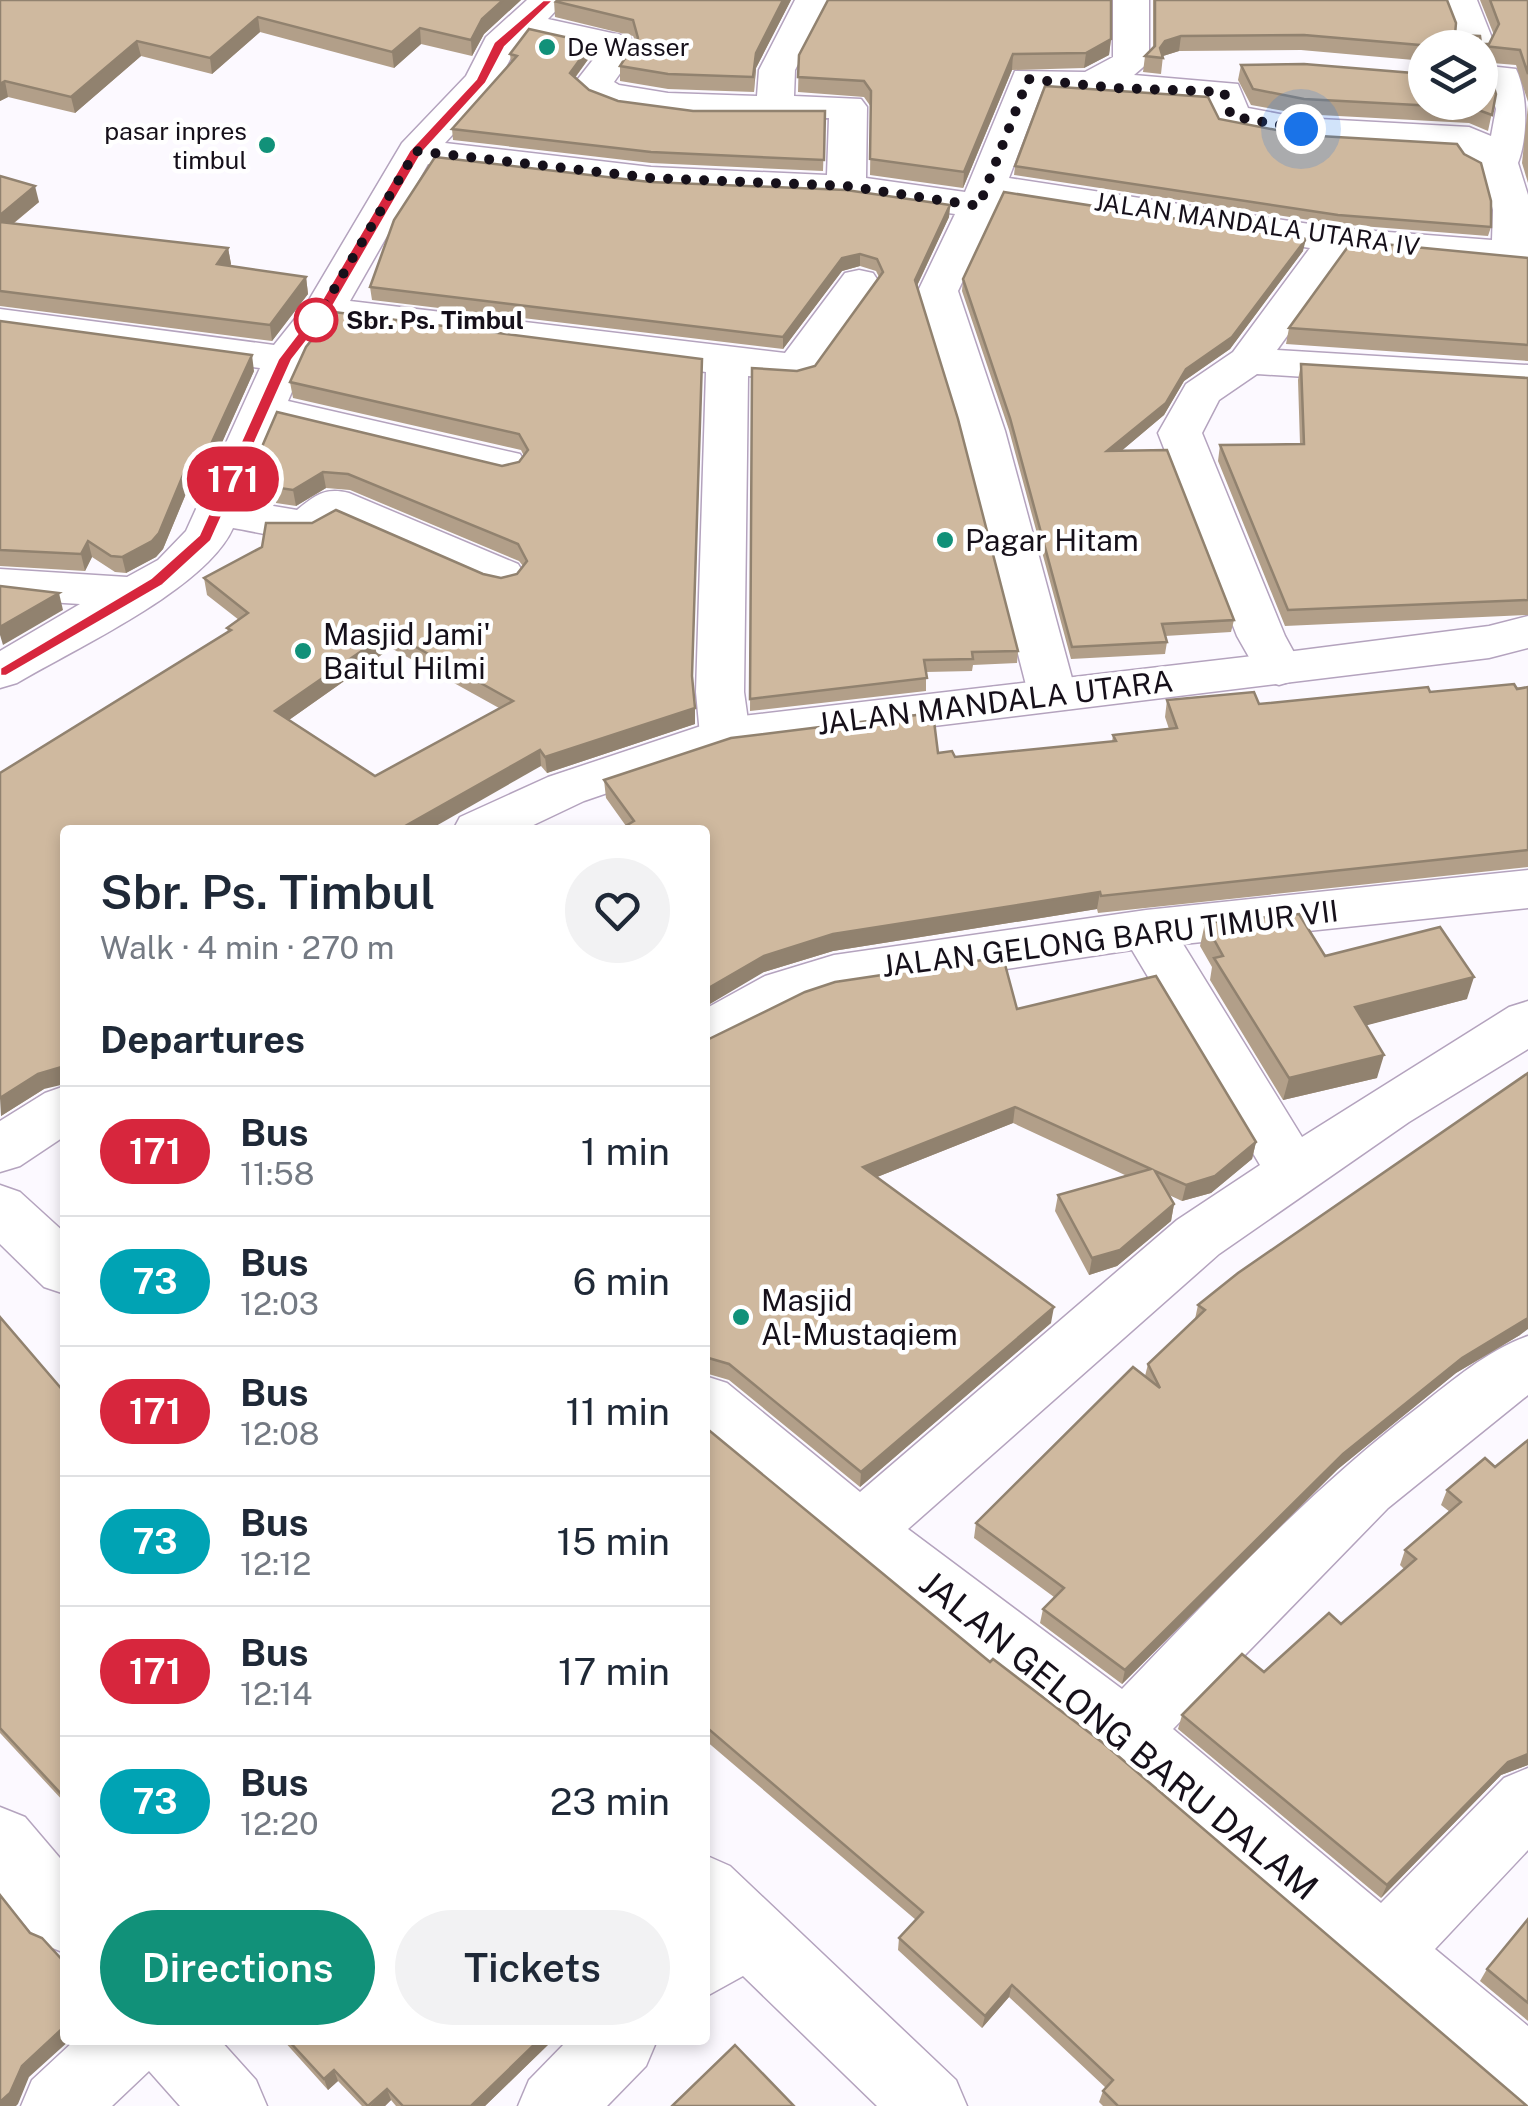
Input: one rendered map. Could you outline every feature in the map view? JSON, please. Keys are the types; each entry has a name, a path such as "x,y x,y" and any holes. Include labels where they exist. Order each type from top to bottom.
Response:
{"street":[{"path":"775,104 777,70 812,0"},
{"path":"1131,0 1132,62"},
{"path":"1459,0 1471,30"},
{"path":"0,672 140,593 174,570 195,548 218,511 260,407 285,359 324,310 416,151 482,80 499,45 535,12 617,45 618,51 593,84 600,93 667,105 848,107 846,186"},
{"path":"1091,84 1132,62 1242,65"},
{"path":"1498,77 1503,77 1515,109 1508,132 1510,148 1499,163"},
{"path":"1052,692 983,431 938,290 946,264 983,196 1028,79 1224,92 1231,116 1269,126 1475,140 1477,152 1499,163 1513,210 1520,257"},
{"name":"JALAN MANDALA UTARA IV","path":"416,151 651,178 983,196 1336,240 1520,257"},
{"path":"1279,670 1180,433 1201,393 1248,361 1336,240"},
{"path":"324,310 727,362 797,367 859,282"},
{"path":"0,321 285,359"},
{"path":"1248,361 1528,378"},
{"path":"725,735 720,692 727,362"},
{"path":"260,407 504,464"},
{"path":"218,511 306,526 333,503 502,575"},
{"path":"0,584 140,593"},
{"name":"JALAN MANDALA UTARA","path":"489,825 566,789 725,735 1052,692 1279,670 1488,642 1528,632"},
{"name":"JALAN GELONG BARU TIMUR VII","path":"710,1031 784,990 834,975 1146,928 1528,889"},
{"path":"1146,928 1294,1173"},
{"path":"861,1531 1198,1237 1389,1107 1528,1022"},
{"path":"0,1150 60,1111"},
{"path":"0,1208 60,1265"},
{"path":"1126,1732 1347,1500 1454,1410 1528,1362"},
{"name":"JALAN GELONG BARU DALAM","path":"710,1406 861,1531 1126,1732 1386,1949 1528,2074"},
{"path":"1386,1949 1528,1801"},
{"path":"0,1841 60,1912"},
{"path":"718,1926 930,2106"},
{"path":"58,2106 124,2045"},
{"path":"175,2045 230,2106"},
{"path":"555,2106 615,2045"}],"building":[{"path":"0,0 503,0 482,19 471,40 420,28 392,52 258,17 210,58 137,41 71,97 5,81 0,84"},
{"path":"556,0 783,0 756,53 753,77 668,74 620,66 638,38 633,20"},
{"path":"828,0 1111,0 1111,39 1086,53 1013,54 964,172 870,159 871,91 864,81 798,77 799,55"},
{"path":"1155,0 1447,0 1456,23 1455,30 1408,30 1408,44 1304,35 1181,36 1165,41 1160,48 1163,58 1145,56 1155,46"},
{"path":"1490,0 1528,0 1528,74 1520,50 1498,48 1499,24"},
{"path":"529,29 592,43 570,73 589,90 618,101 693,111 825,111 824,160 651,152 452,129 517,56 510,54"},
{"path":"1304,64 1408,73 1408,105 1304,99 1253,89 1241,65"},
{"path":"1045,86 1208,97 1219,119 1302,135 1457,144 1464,154 1481,163 1491,201 1491,227 1338,215 1015,166"},
{"path":"435,157 650,182 846,190 950,205 915,280 958,419 1018,651 972,652 973,659 924,660 927,678 750,699 752,368 797,371 815,366 883,272 877,259 860,254 842,258 783,337 370,287 394,220"},
{"path":"0,176 35,186 0,215"},
{"path":"1004,192 1306,239 1232,337 1186,369 1166,403 1107,451 1167,450 1234,620 1162,624 1167,642 1072,647 1010,418 963,279"},
{"path":"0,222 228,248 217,264 306,277 270,325 0,291"},
{"path":"1352,241 1528,258 1528,345 1289,328"},
{"path":"334,312 702,359 692,676 695,708 545,757 540,750 407,825 60,825 60,1067 38,1074 0,1098 0,773 231,630 227,628 248,613 204,578 262,547 266,523 312,523 336,510 483,574 501,578 517,574 527,561 518,544 348,474 323,472 293,490 273,487 276,473 251,472 277,412 502,466 519,462 528,450 519,434 290,382 306,347","holes":["389,632 513,701 375,776 275,711"]},
{"path":"0,321 252,355 200,468 186,468 152,541 122,557 111,556 88,541 81,554 0,550"},
{"path":"1301,364 1528,378 1528,600 1288,610 1220,445 1304,444"},
{"path":"0,586 59,593 0,627"},
{"path":"1514,684 1517,689 1528,687 1528,850 1101,896 1100,892 833,934 764,956 710,987 710,825 627,825 634,821 604,780 731,738 933,713 938,753 952,751 955,757 1116,741 1113,735 1177,728 1167,700 1254,692 1259,704 1428,687 1430,692"},
{"path":"1299,914 1325,956 1440,927 1474,977 1355,1007 1384,1055 1289,1078 1214,958 1223,956 1205,923"},
{"path":"1003,957 1017,1009 1156,976 1256,1142 1215,1176 1186,1185 1155,1171 1174,1204 1120,1250 1092,1258 1058,1195 1151,1169 1015,1107 863,1167 1054,1307 861,1472 729,1364 710,1358 710,1039 805,992 835,982"},
{"path":"1528,1073 1528,1318 1462,1358 1343,1454 1125,1670 1043,1609 1064,1588 976,1523 1133,1367 1160,1388 1148,1364 1205,1310 1198,1305 1238,1273"},
{"path":"0,1317 60,1387 60,1793 0,1728"},
{"path":"710,1431 990,1662 993,1659 1103,1743 1527,2106 1118,2106 1103,2091 1113,2080 1012,1985 985,2016 899,1938 923,1912 710,1730"},
{"path":"1528,1440 1528,1754 1508,1762 1387,1885 1182,1715 1242,1654 1264,1672 1329,1613 1341,1624 1416,1559 1405,1550 1461,1502 1447,1490 1485,1458 1495,1467"},
{"path":"0,1895 30,1933 42,1938 60,1958 60,2031 22,2066 10,2093 0,2102"},
{"path":"1528,1919 1528,2003 1487,1969"},
{"path":"293,2045 534,2045 471,2106 403,2106 387,2089 368,2106 334,2070 324,2079"},
{"path":"735,2045 794,2106 672,2106"}],"bus line":[{"name":"171","path":"0,672 157,582 206,537 244,454 260,407 285,359 324,310 416,151 482,80 499,45 548,0"}],"place":[{"name":"De Wasser","path":"547,47"},
{"name":"pasar inpres timbul","path":"267,145"},
{"name":"Sbr. Ps. Timbul","path":"316,320"},
{"name":"Pagar Hitam","path":"945,540"},
{"name":"Masjid Jami' Baitul Hilmi","path":"303,651"},
{"name":"Masjid Al-Mustaqiem","path":"741,1317"}],"route":[{"path":"316,320 416,151 651,178 770,186 846,186 979,206 1028,79 1115,88 1224,92 1228,94 1231,116 1237,119 1301,129"}]}
